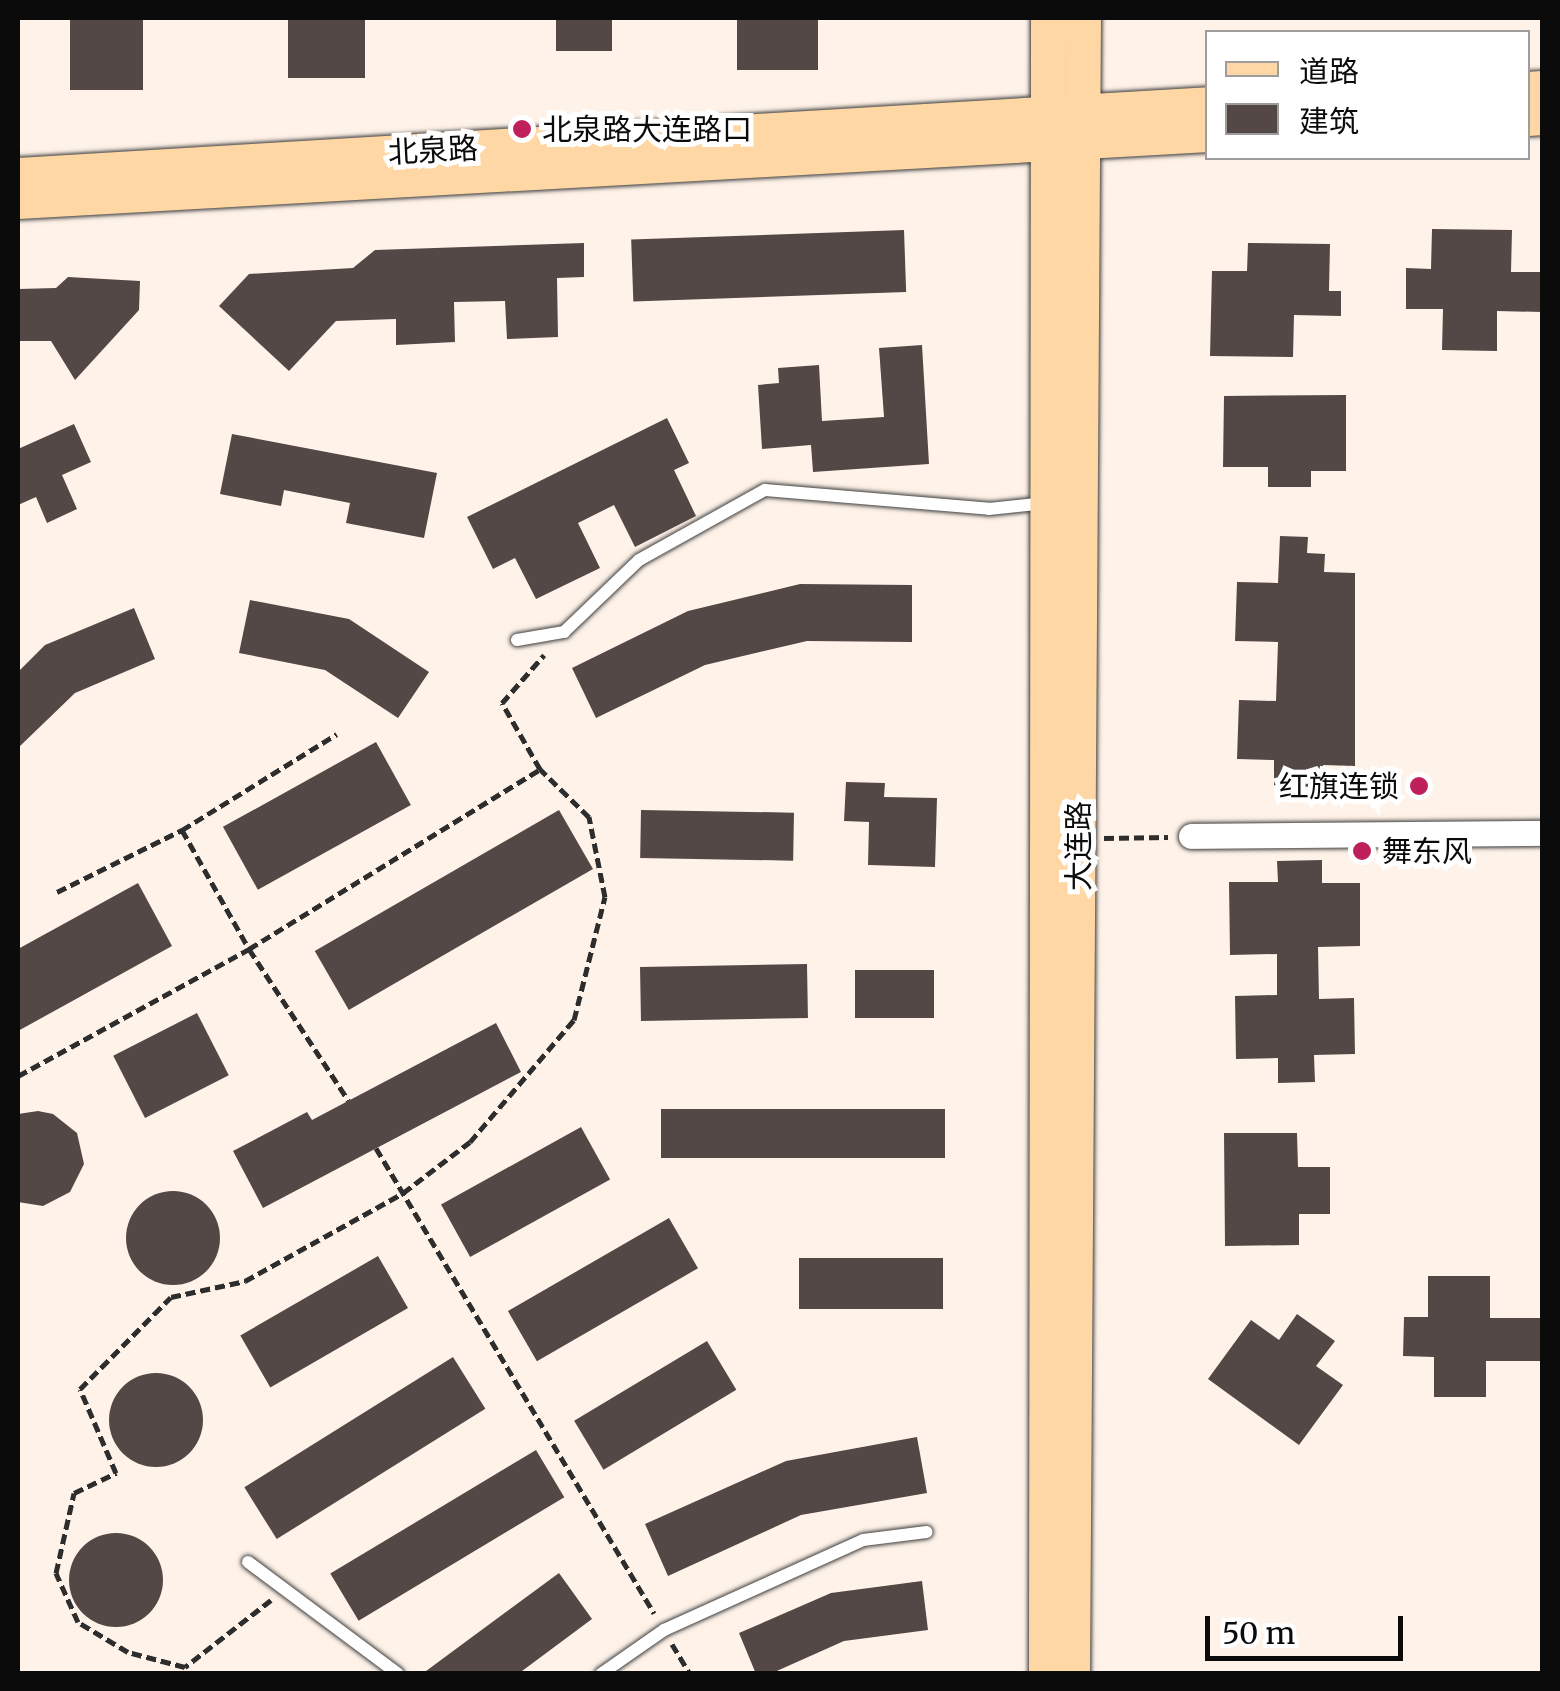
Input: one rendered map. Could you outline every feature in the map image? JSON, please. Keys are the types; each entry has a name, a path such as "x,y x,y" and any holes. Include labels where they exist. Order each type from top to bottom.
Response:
{"street":[{"name":"大连路","path":"1048,18 1048,128 1078,838 1072,1674"},
{"name":"大连路","path":"1046,1674 1064,501 1084,126 1084,18"},
{"name":"北泉路","path":"1084,126 1205,105"},
{"name":"北泉路","path":"18,175 1084,126 1205,134"},
{"name":"北泉路","path":"18,201 1048,128"},
{"path":"1191,836 1542,833"}],"lane":[{"path":"517,640 564,632 639,560 765,490 989,508 1064,501"},
{"path":"601,1674 664,1630 863,1540 926,1532"},
{"path":"248,1562 398,1674"}],"path":[{"path":"286,1590 184,1668 128,1652 78,1622 56,1574 74,1493 116,1473 80,1389 172,1297 245,1281 403,1192 470,1142 574,1020 606,897 589,817 540,770 502,703 564,632"},
{"path":"57,892 182,830 337,734"},
{"path":"18,1076 248,949 540,770"},
{"path":"182,830 248,949 348,1100"},
{"path":"1078,838 1191,836"},
{"path":"376,1148 690,1674"}],"building":[{"path":"70,18 143,18 143,90 70,90"},
{"path":"288,18 365,18 365,78 288,78"},
{"path":"556,18 612,18 612,51 556,51"},
{"path":"737,18 818,18 818,70 737,70"},
{"path":"1432,229 1512,230 1511,272 1542,272 1542,312 1497,311 1497,351 1442,350 1443,309 1406,309 1406,268 1431,269"},
{"path":"904,230 906,292 633,301 631,240"},
{"path":"584,243 584,277 557,278 558,337 507,339 505,301 454,302 455,342 396,345 396,319 336,321 289,371 219,306 249,274 353,268 375,250"},
{"path":"1248,243 1330,244 1329,291 1341,291 1341,316 1294,315 1293,357 1210,356 1212,271 1247,271"},
{"path":"68,277 140,281 139,310 75,380 51,341 18,341 18,289 56,288"},
{"path":"922,345 929,464 813,472 811,445 762,449 758,385 779,383 778,368 819,365 822,421 884,417 879,348"},
{"path":"1346,395 1346,471 1311,471 1311,487 1268,487 1268,467 1223,467 1224,396"},
{"path":"667,418 689,463 674,470 696,516 635,547 614,505 578,523 600,568 536,599 515,558 493,569 467,517"},
{"path":"74,424 91,462 62,475 77,509 47,523 36,497 18,505 18,449"},
{"path":"232,434 437,473 424,538 346,523 350,503 284,490 281,506 220,494"},
{"path":"1280,536 1308,537 1307,553 1325,554 1324,572 1355,573 1355,766 1323,765 1322,787 1274,786 1274,760 1237,759 1239,700 1276,701 1278,642 1235,641 1237,582 1278,583"},
{"path":"800,584 912,585 912,642 807,641 705,665 596,718 572,668 688,611"},
{"path":"250,600 349,619 429,672 398,718 325,670 239,653"},
{"path":"134,608 155,659 75,693 18,748 18,672 45,645"},
{"path":"376,742 411,805 258,890 223,827"},
{"path":"846,782 885,783 884,797 937,798 935,867 868,865 869,822 844,821"},
{"path":"559,810 593,869 349,1010 315,951"},
{"path":"641,810 794,813 793,861 640,858"},
{"path":"1322,860 1322,883 1360,883 1360,946 1318,947 1319,999 1354,998 1355,1054 1314,1055 1315,1082 1278,1083 1278,1058 1236,1059 1235,996 1277,995 1277,954 1230,955 1229,882 1278,882 1277,861"},
{"path":"138,883 172,946 18,1031 18,949"},
{"path":"807,964 808,1018 641,1021 640,967"},
{"path":"855,970 934,970 934,1018 855,1018"},
{"path":"197,1013 229,1075 145,1118 113,1056"},
{"path":"496,1023 521,1072 263,1208 233,1151 307,1112 312,1120"},
{"path":"661,1109 945,1109 945,1158 661,1158"},
{"path":"18,1114 53,1114 77,1133 84,1164 70,1192 43,1206 18,1202"},
{"path":"581,1127 610,1179 470,1257 441,1205"},
{"path":"1224,1133 1297,1133 1298,1167 1330,1167 1330,1214 1299,1214 1299,1245 1225,1246"},
{"path":"164,1191 182,1191 207,1204 217,1220 217,1256 207,1272 182,1285 164,1285 139,1272 126,1247 126,1229 139,1204"},
{"path":"669,1218 698,1268 537,1361 508,1311"},
{"path":"378,1256 408,1308 270,1387 240,1336"},
{"path":"799,1258 943,1258 943,1309 799,1309"},
{"path":"1428,1276 1490,1276 1490,1318 1542,1318 1542,1361 1486,1361 1486,1397 1434,1397 1434,1357 1403,1356 1404,1317 1428,1317"},
{"path":"1297,1314 1335,1341 1316,1366 1343,1385 1299,1445 1208,1379 1251,1320 1279,1340"},
{"path":"707,1341 736,1390 603,1470 574,1421"},
{"path":"453,1357 485,1409 277,1539 244,1487"},
{"path":"147,1373 165,1373 190,1386 200,1402 200,1438 190,1454 165,1467 147,1467 122,1454 109,1429 109,1411 122,1386"},
{"path":"917,1437 927,1493 801,1515 668,1576 645,1524 786,1461"},
{"path":"536,1450 564,1497 359,1621 330,1574"},
{"path":"107,1533 125,1533 150,1546 160,1562 160,1598 150,1614 125,1627 107,1627 82,1614 69,1589 69,1571 82,1546"},
{"path":"559,1573 592,1619 518,1674 422,1674"},
{"path":"922,1581 928,1630 844,1641 770,1674 756,1674 739,1633 831,1593"}],"place":[{"name":"北泉路大连路口","path":"522,129"},
{"name":"红旗连锁","path":"1419,786"},
{"name":"舞东风","path":"1362,851"}]}
